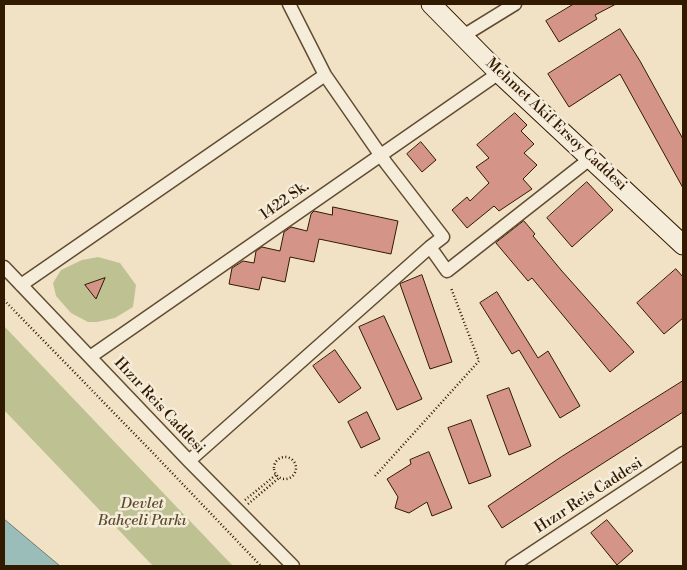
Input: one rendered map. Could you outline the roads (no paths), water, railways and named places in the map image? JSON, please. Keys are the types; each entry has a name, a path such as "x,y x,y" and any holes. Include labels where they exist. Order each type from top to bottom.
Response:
{"main road":[{"name":"Mehmet Akif Ersoy Caddesi","path":"431,4 500,73 683,245"}],"street":[{"path":"189,461 442,237 325,75 290,4"},
{"path":"463,36 515,4"},
{"name":"1422 Sk.","path":"90,357 500,73"},
{"path":"21,285 325,75"},
{"path":"430,247 447,271 591,158"},
{"name":"Hızır Reis Caddesi","path":"4,267 189,461 293,566"},
{"name":"Hızır Reis Caddesi","path":"512,566 683,453"}],"water":[{"path":"4,519 60,566 4,566"}],"park label":[{"name":"Devlet Bahçeli Parkı","path":"142,512"}]}
